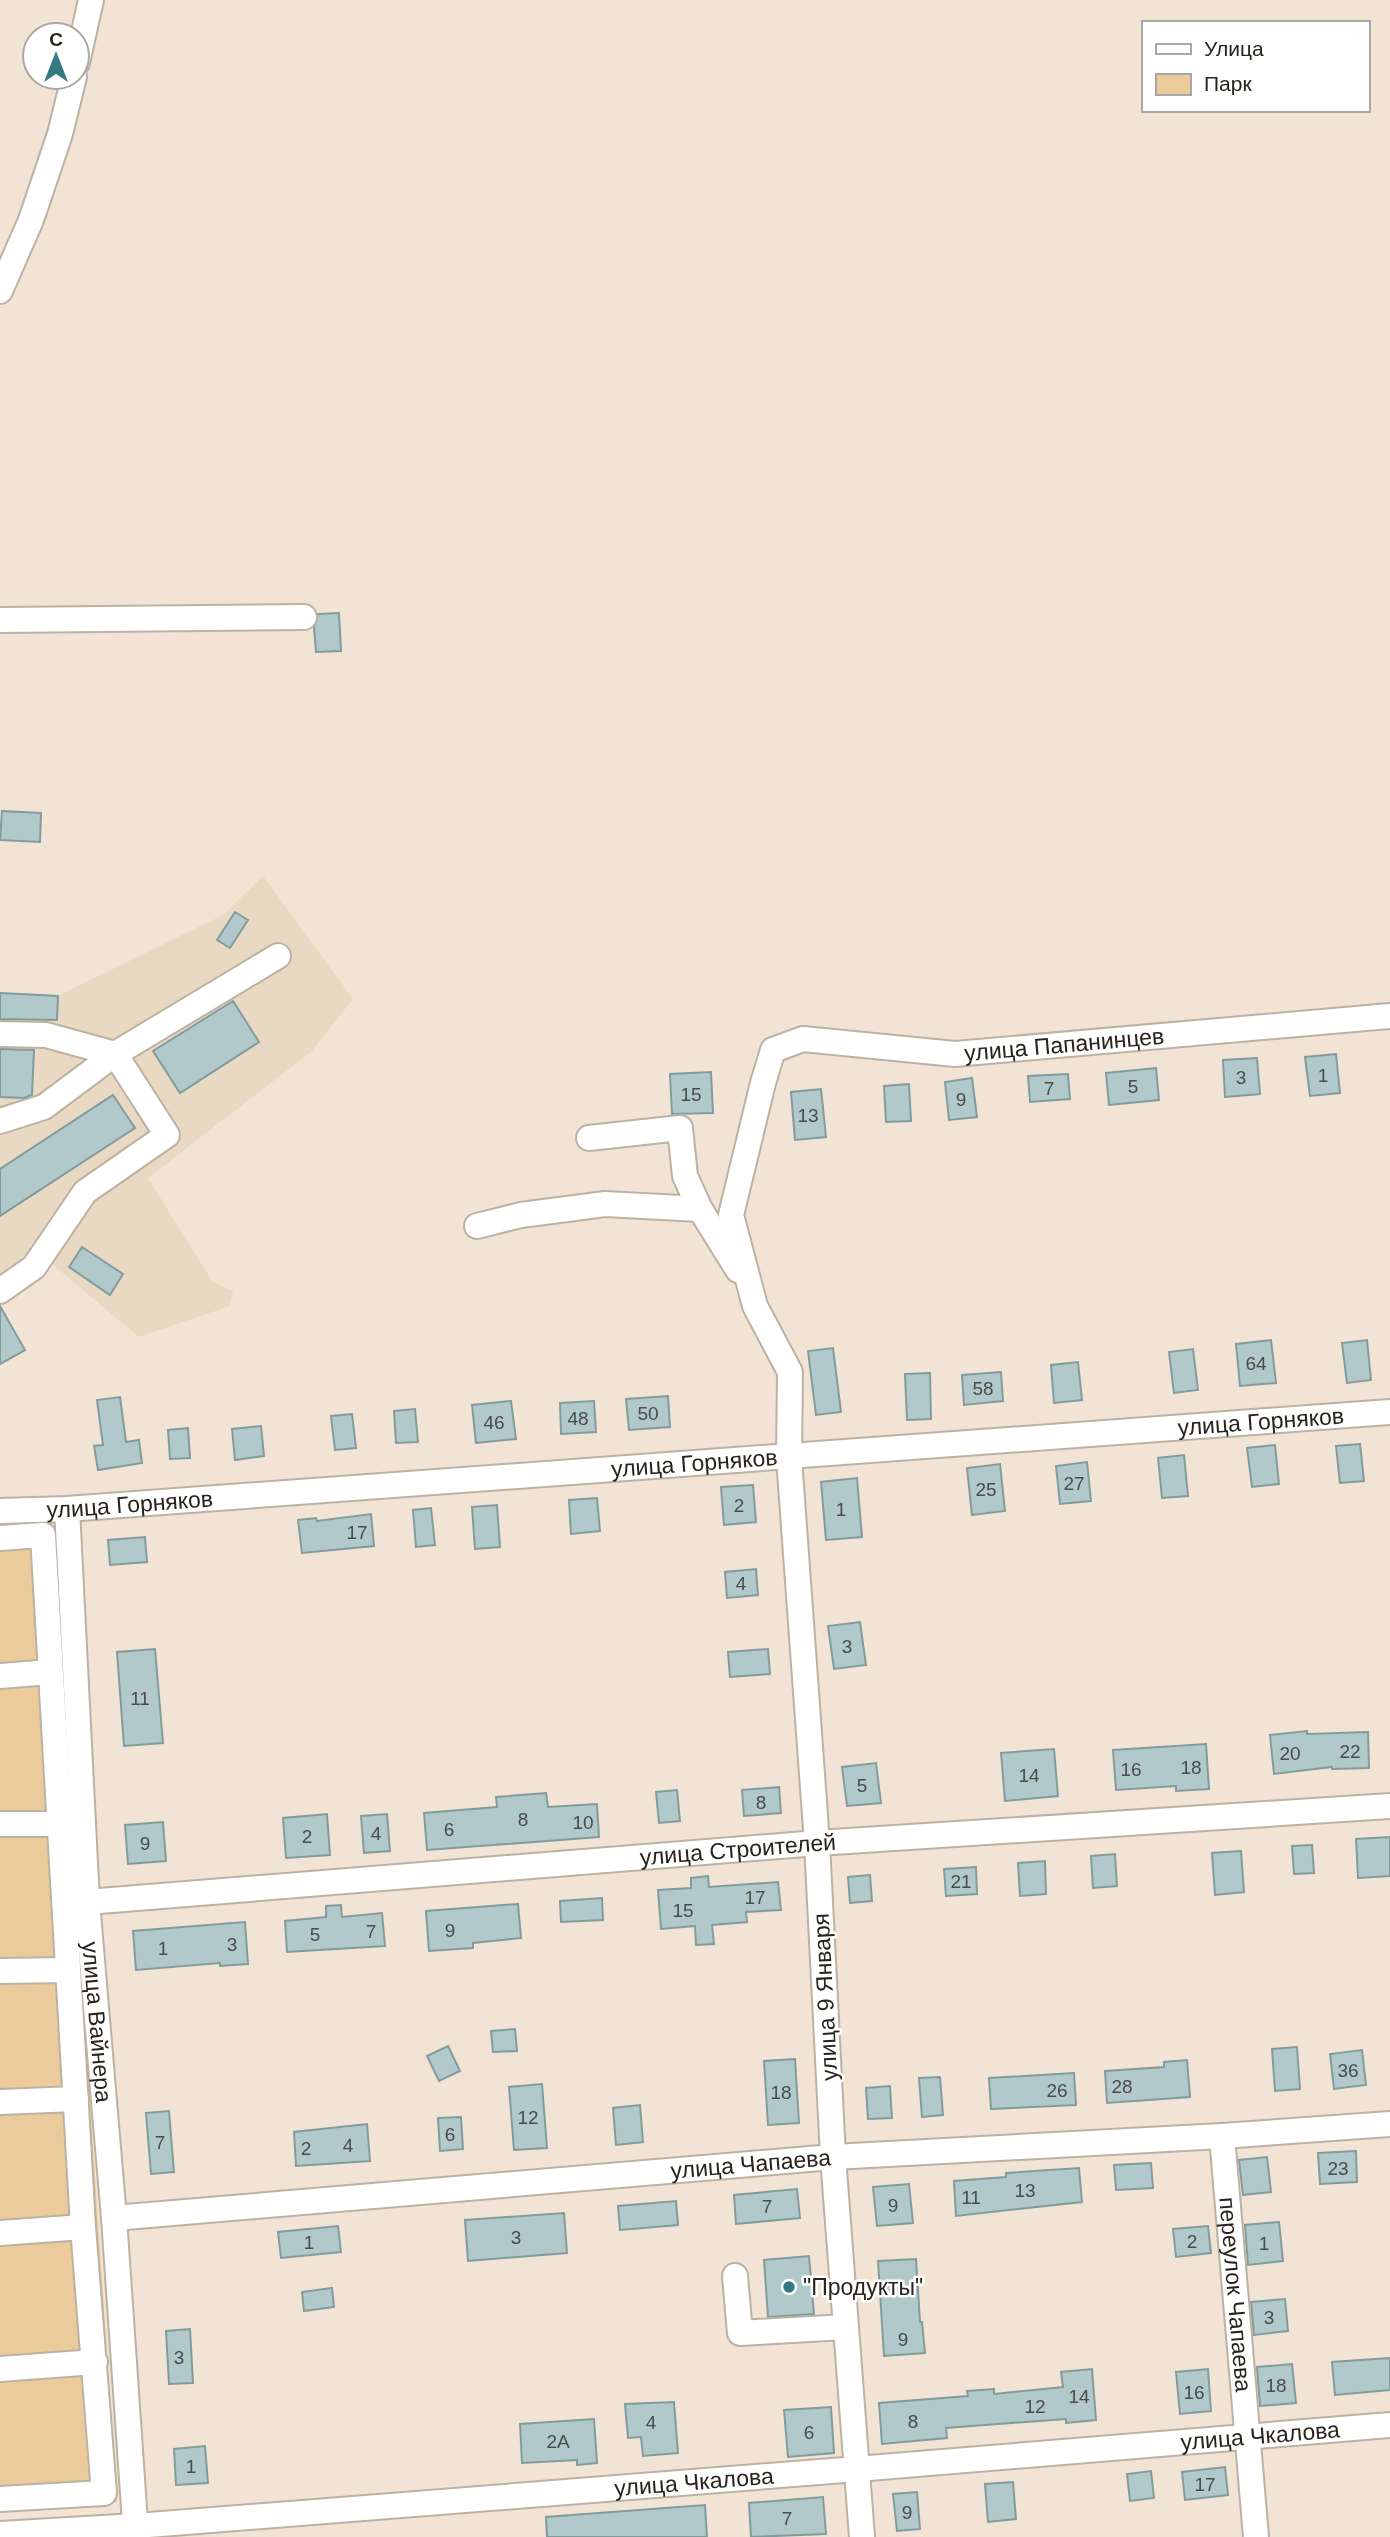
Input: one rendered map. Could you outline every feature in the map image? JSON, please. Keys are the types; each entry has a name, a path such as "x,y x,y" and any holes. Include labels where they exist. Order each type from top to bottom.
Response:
{"street":[{"path":"86,21 91,0"},
{"path":"0,291 32,220 60,134 71,91"},
{"path":"0,620 304,617"},
{"path":"0,1121 44,1107 116,1054 278,956"},
{"name":"улица Папанинцев","path":"751,1292 731,1215 763,1083 774,1051 803,1039 955,1054 1390,1016"},
{"path":"0,1034 46,1035 116,1054 167,1135 85,1192 34,1267 0,1291"},
{"path":"589,1138 680,1128 685,1176 700,1209 751,1292"},
{"path":"477,1226 521,1215 605,1204 700,1209"},
{"name":"улица 9 Января","path":"751,1292 755,1306 790,1372 789,1458 817,1843 833,2157 862,2537"},
{"name":"улица Горняков","path":"0,1511 67,1509 789,1458 1390,1412"},
{"name":"улица Вайнера","path":"67,1509 87,1902 114,2218 136,2531"},
{"path":"0,1538 43,1535 83,2227 104,2493 0,2499"},
{"path":"0,1676 50,1672"},
{"name":"улица Строителей","path":"87,1902 817,1843 1390,1806"},
{"path":"0,1824 61,1824"},
{"path":"0,1971 68,1970"},
{"path":"0,2102 76,2099"},
{"name":"улица Чапаева","path":"114,2218 833,2157 1390,2124"},
{"name":"переулок Чапаева","path":"1222,2136 1256,2537"},
{"path":"0,2233 83,2227"},
{"path":"735,2276 740,2333 846,2327"},
{"path":"0,2369 95,2362"},
{"name":"улица Чкалова","path":"0,2534 136,2531 1390,2425"}],"shaded area":[{"path":"263,876 353,999 312,1051 148,1178 212,1281 233,1291 230,1306 139,1337 33,1248 0,1275 0,994 58,996 223,915"}],"green space":[{"path":"51,1524 117,2502 0,2509 0,1527"}],"building":[{"path":"339,613 341,651 316,652 314,627 318,614"},
{"path":"2,811 41,813 40,842 0,840"},
{"path":"235,912 248,920 230,948 217,940"},
{"path":"0,993 58,996 57,1020 0,1019"},
{"path":"233,1001 259,1042 180,1093 153,1051"},
{"path":"0,1049 34,1050 32,1095 24,1098 0,1097"},
{"path":"1336,1054 1340,1093 1310,1096 1305,1057"},
{"path":"1257,1058 1260,1094 1225,1097 1223,1060"},
{"path":"1156,1068 1159,1100 1109,1105 1106,1073"},
{"path":"711,1072 713,1113 672,1114 670,1074"},
{"path":"1068,1074 1070,1099 1030,1102 1028,1076"},
{"path":"972,1078 977,1117 949,1120 945,1082"},
{"path":"909,1084 911,1121 886,1122 884,1086"},
{"path":"821,1089 826,1137 795,1140 791,1092"},
{"path":"113,1095 135,1128 0,1216 0,1169"},
{"path":"82,1247 123,1274 110,1295 69,1267"},
{"path":"0,1306 25,1350 0,1364"},
{"path":"1271,1340 1276,1383 1240,1386 1236,1344"},
{"path":"1367,1340 1371,1380 1347,1383 1342,1343"},
{"path":"833,1348 841,1412 816,1415 808,1351"},
{"path":"1193,1349 1198,1390 1174,1393 1169,1352"},
{"path":"1078,1362 1082,1400 1054,1403 1051,1365"},
{"path":"1001,1372 1003,1401 964,1405 962,1375"},
{"path":"930,1373 931,1419 907,1420 905,1374"},
{"path":"668,1396 670,1427 629,1430 626,1399"},
{"path":"120,1397 126,1442 139,1440 142,1463 98,1470 94,1446 103,1445 97,1400"},
{"path":"511,1401 516,1439 476,1443 472,1405"},
{"path":"594,1401 596,1432 561,1434 560,1403"},
{"path":"415,1409 418,1442 396,1443 394,1411"},
{"path":"352,1414 356,1448 335,1450 331,1416"},
{"path":"261,1426 264,1456 235,1460 232,1429"},
{"path":"188,1428 190,1458 170,1459 168,1430"},
{"path":"1360,1444 1364,1481 1340,1483 1336,1446"},
{"path":"1275,1445 1279,1484 1252,1487 1247,1448"},
{"path":"1184,1455 1188,1496 1162,1498 1158,1458"},
{"path":"1087,1462 1091,1501 1060,1504 1056,1466"},
{"path":"1000,1464 1005,1511 972,1515 967,1468"},
{"path":"857,1478 862,1537 826,1540 821,1482"},
{"path":"753,1485 756,1522 724,1525 721,1487"},
{"path":"597,1498 600,1531 571,1534 569,1500"},
{"path":"497,1505 500,1547 475,1549 472,1507"},
{"path":"431,1508 435,1545 416,1547 413,1510"},
{"path":"371,1514 374,1546 302,1553 298,1520 316,1518 317,1521"},
{"path":"145,1537 147,1562 110,1565 108,1540"},
{"path":"756,1569 758,1595 727,1598 725,1572"},
{"path":"860,1622 866,1665 834,1669 828,1626"},
{"path":"155,1649 163,1743 124,1746 117,1652"},
{"path":"768,1649 770,1674 730,1677 728,1652"},
{"path":"1307,1731 1307,1734 1368,1732 1369,1768 1332,1767 1274,1774 1270,1735"},
{"path":"1206,1744 1209,1789 1176,1791 1176,1786 1116,1790 1113,1750"},
{"path":"1054,1749 1058,1796 1005,1801 1001,1753"},
{"path":"876,1763 881,1803 847,1806 842,1767"},
{"path":"779,1787 781,1813 744,1816 742,1790"},
{"path":"677,1790 680,1821 659,1823 656,1792"},
{"path":"546,1793 548,1807 597,1804 599,1837 427,1850 424,1813 497,1807 496,1797"},
{"path":"327,1814 330,1855 286,1858 283,1818"},
{"path":"387,1814 390,1851 364,1853 361,1816"},
{"path":"163,1822 166,1861 128,1864 125,1825"},
{"path":"1390,1837 1390,1876 1358,1878 1356,1839"},
{"path":"1312,1845 1314,1873 1294,1874 1292,1846"},
{"path":"1241,1851 1244,1892 1215,1895 1212,1853"},
{"path":"1115,1854 1117,1886 1093,1888 1091,1856"},
{"path":"1045,1861 1046,1894 1020,1896 1018,1863"},
{"path":"976,1867 977,1894 946,1896 944,1869"},
{"path":"870,1875 872,1901 850,1903 848,1877"},
{"path":"708,1876 709,1887 778,1882 781,1910 746,1912 747,1922 712,1925 714,1944 696,1945 695,1926 661,1929 658,1890 691,1888 691,1878"},
{"path":"602,1898 603,1920 561,1922 560,1901"},
{"path":"518,1904 521,1938 473,1943 473,1948 429,1951 426,1911"},
{"path":"341,1905 342,1917 382,1913 385,1946 287,1952 285,1921 326,1917 326,1906"},
{"path":"245,1922 248,1964 220,1966 220,1963 136,1970 133,1931"},
{"path":"515,2029 517,2051 493,2052 491,2031"},
{"path":"448,2046 460,2071 439,2081 427,2056"},
{"path":"1297,2047 1300,2089 1275,2091 1272,2049"},
{"path":"1362,2050 1366,2085 1334,2089 1330,2054"},
{"path":"795,2059 799,2123 768,2125 764,2061"},
{"path":"1187,2060 1190,2097 1107,2103 1105,2071 1164,2067 1164,2062"},
{"path":"1074,2073 1076,2105 991,2109 989,2078"},
{"path":"940,2077 943,2115 922,2117 919,2078"},
{"path":"542,2084 547,2148 514,2150 509,2087"},
{"path":"890,2086 892,2118 868,2119 866,2088"},
{"path":"640,2105 643,2142 616,2145 613,2108"},
{"path":"169,2111 174,2172 151,2174 146,2113"},
{"path":"461,2117 463,2149 440,2151 438,2118"},
{"path":"367,2124 370,2161 296,2166 294,2132"},
{"path":"1356,2151 1357,2182 1320,2184 1318,2153"},
{"path":"1267,2157 1271,2192 1243,2195 1239,2160"},
{"path":"1151,2163 1153,2188 1116,2190 1114,2165"},
{"path":"1079,2168 1082,2202 956,2216 954,2181 1006,2177 1006,2173"},
{"path":"909,2184 913,2223 877,2226 873,2187"},
{"path":"797,2189 800,2218 736,2224 734,2195"},
{"path":"676,2201 678,2225 620,2230 618,2206"},
{"path":"564,2213 567,2253 468,2261 465,2220"},
{"path":"1279,2222 1283,2261 1248,2265 1245,2225"},
{"path":"338,2226 341,2252 281,2258 278,2232"},
{"path":"1208,2226 1211,2253 1176,2257 1173,2229"},
{"name":"\"Продукты\"","path":"809,2256 814,2314 768,2317 764,2260"},
{"path":"916,2259 925,2353 884,2356 878,2261"},
{"path":"332,2288 334,2307 304,2311 302,2292"},
{"path":"1285,2299 1288,2331 1254,2335 1251,2302"},
{"path":"190,2329 193,2383 169,2384 166,2331"},
{"path":"1390,2358 1390,2390 1335,2395 1332,2362"},
{"path":"1292,2364 1296,2403 1260,2406 1257,2367"},
{"path":"1092,2369 1096,2420 1066,2423 1066,2419 946,2428 947,2438 882,2444 879,2403 968,2396 967,2391 994,2389 994,2394 1063,2387 1061,2372"},
{"path":"1208,2369 1211,2411 1180,2414 1176,2372"},
{"path":"674,2402 678,2453 643,2456 641,2437 628,2438 625,2404"},
{"path":"831,2407 834,2453 788,2457 784,2410"},
{"path":"594,2419 597,2463 577,2465 577,2460 522,2463 520,2424"},
{"path":"205,2446 208,2483 176,2485 174,2449"},
{"path":"1225,2467 1228,2495 1185,2500 1182,2472"},
{"path":"1151,2471 1154,2498 1130,2501 1127,2474"},
{"path":"1013,2482 1016,2519 988,2522 985,2484"},
{"path":"917,2492 920,2529 897,2531 893,2494"},
{"path":"823,2497 826,2534 751,2537 749,2503"},
{"path":"705,2505 707,2537 547,2537 546,2517"}],"place":[{"name":"\"Продукты\"","path":"789,2287"}]}
